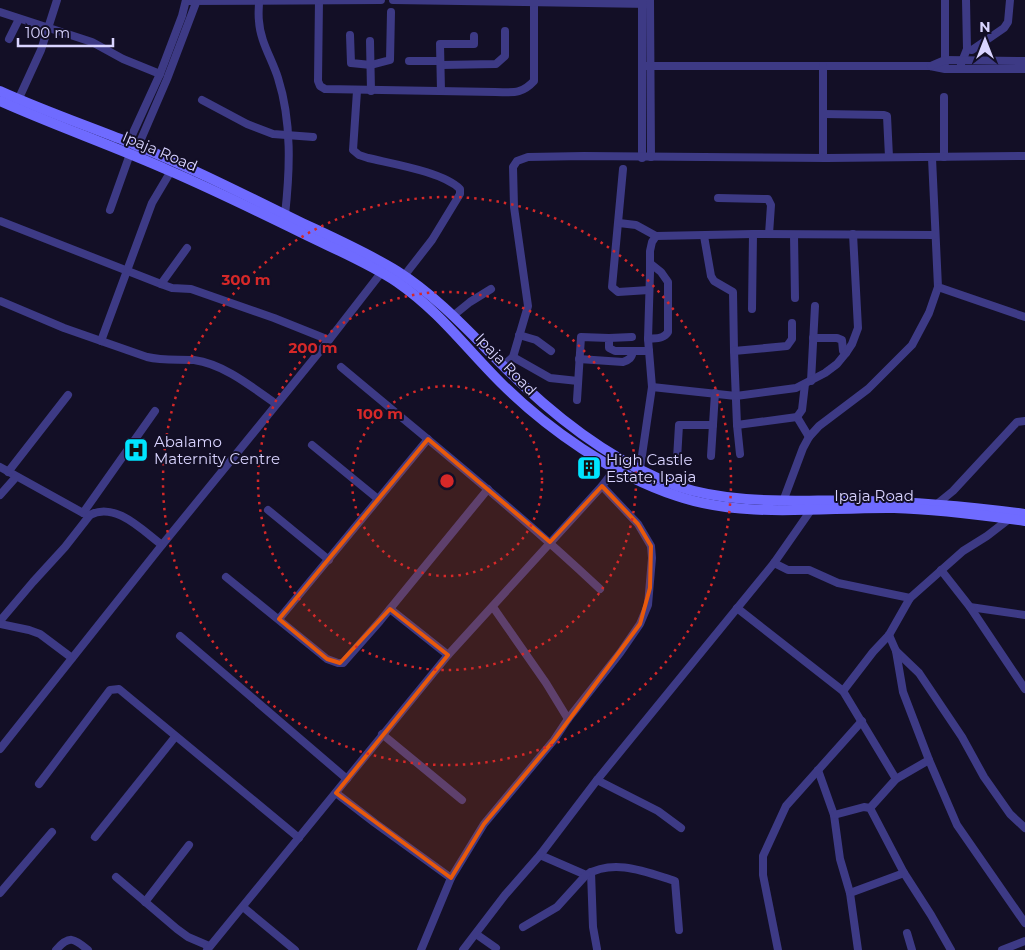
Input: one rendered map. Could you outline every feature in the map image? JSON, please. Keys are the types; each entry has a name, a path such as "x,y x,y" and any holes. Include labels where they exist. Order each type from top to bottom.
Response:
{"main road":[{"name":"Ipaja Road","path":"0,91 131,150 285,215 377,260 404,276 454,315 532,394 618,464 654,488 694,502 730,508 782,504 902,502 1025,514"},
{"name":"Ipaja Road","path":"0,101 131,150 381,273 434,311 500,382 532,411 568,439 618,464 640,469 680,486 716,496 782,504 811,510 896,508 1025,521"}],"street":[{"path":"19,98 38,59 50,28 57,0"},
{"path":"131,150 167,79 197,0"},
{"path":"319,0 318,81 320,86 325,89 520,92 528,88 534,81 534,1"},
{"path":"110,210 186,1 381,0"},
{"path":"393,0 646,2 651,157"},
{"path":"945,0 945,69"},
{"path":"961,64 967,49 966,0"},
{"path":"967,49 972,50 1004,28 1008,22 1010,0"},
{"path":"259,1 259,21 262,38 278,78 285,107 289,180 285,215"},
{"path":"0,12 92,42 122,59 160,74"},
{"path":"350,35 351,64 371,65 390,60 390,12"},
{"path":"10,39 19,19"},
{"path":"408,61 496,64 505,56 505,31"},
{"path":"441,91 440,44 474,44 474,36"},
{"path":"370,41 371,90"},
{"path":"930,66 945,60 961,64 1025,69"},
{"path":"647,66 930,66 945,69 961,64 1025,61"},
{"path":"642,158 647,66"},
{"path":"823,66 823,158"},
{"path":"357,90 353,150 368,158 433,175 455,184 460,189 460,194 432,240 404,276"},
{"path":"944,97 944,157"},
{"path":"202,100 246,124 273,134 313,137"},
{"path":"823,114 887,116 889,157"},
{"path":"503,366 513,357 528,306 514,207 514,162 541,157 932,158 1025,156"},
{"path":"782,504 809,437 819,426 868,389 912,345 929,313 938,286 932,158"},
{"path":"623,170 612,287 618,292 649,290"},
{"path":"101,341 152,203 171,171"},
{"path":"718,198 768,198 771,206 769,234"},
{"path":"0,221 172,288 191,289 274,318 329,340"},
{"path":"619,223 636,225 656,236 753,234 935,235"},
{"path":"752,309 753,234"},
{"path":"652,387 736,396 796,388 808,383 837,364 852,344 858,328 853,234"},
{"path":"794,235 795,298"},
{"path":"640,469 652,387 648,339 649,290 652,242 656,236"},
{"path":"704,236 714,281 733,292 737,426 740,454"},
{"path":"161,284 187,248"},
{"path":"648,339 659,338 668,332 668,282 661,272 651,264"},
{"path":"0,749 381,273"},
{"path":"938,286 1025,318"},
{"path":"454,315 491,289"},
{"path":"0,302 64,328 158,360 194,360 219,368 276,404"},
{"path":"737,426 797,417 802,410 808,383 815,306"},
{"path":"734,351 787,346 792,339 792,323"},
{"path":"519,334 536,340 551,351"},
{"path":"577,400 581,337 632,337"},
{"path":"609,338 609,348 612,350 649,351"},
{"path":"813,338 842,340 843,351 846,353"},
{"path":"579,359 623,362 628,361 632,357 633,351"},
{"path":"513,357 550,378 578,382"},
{"path":"341,367 550,542 600,589"},
{"path":"711,456 715,394"},
{"path":"8,472 68,395"},
{"path":"72,658 40,634 0,623 33,582 65,547 155,411"},
{"path":"797,417 809,437"},
{"path":"937,504 953,491 1017,422 1025,421"},
{"path":"677,459 679,425 712,425"},
{"path":"280,620 428,439"},
{"path":"312,445 378,499"},
{"path":"116,877 182,933 208,948 448,655 602,486 618,464"},
{"path":"0,467 86,514 97,511 117,513 162,545"},
{"path":"0,495 16,477"},
{"path":"421,950 451,878 484,824 554,740 568,719 620,653 640,624 648,605 652,558 651,546 638,524 602,486"},
{"path":"226,577 327,659 340,663 345,662 488,489"},
{"path":"268,510 329,560"},
{"path":"463,950 540,855 597,780 774,563 811,510"},
{"path":"843,691 873,652 889,635 910,598 963,551 1009,519"},
{"path":"774,563 788,570 810,570 838,582 910,598"},
{"path":"941,570 970,607 1025,689"},
{"path":"493,607 546,683 568,719"},
{"path":"970,607 1025,615"},
{"path":"737,608 843,691 896,779"},
{"path":"390,609 448,655"},
{"path":"889,635 896,651 903,692 957,825 1025,923"},
{"path":"180,636 347,779"},
{"path":"896,651 919,673 962,737 984,777 1010,814 1025,828"},
{"path":"39,784 110,690 114,688 119,689 299,838"},
{"path":"778,950 764,881 763,856 783,810 862,721"},
{"path":"382,734 462,800"},
{"path":"95,838 175,737"},
{"path":"870,808 896,779 929,760"},
{"path":"818,770 834,815 840,859 850,893 858,950"},
{"path":"597,780 658,811 681,828"},
{"path":"336,793 451,878"},
{"path":"834,815 864,807 870,808"},
{"path":"870,808 904,873 951,950"},
{"path":"0,893 52,832"},
{"path":"145,902 189,845"},
{"path":"540,855 589,874"},
{"path":"523,927 557,907 589,874 611,867 624,867 675,881 679,930"},
{"path":"850,893 904,873"},
{"path":"589,874 593,927 598,949"},
{"path":"243,907 295,950"},
{"path":"476,934 496,948"},
{"path":"907,934 912,950"},
{"path":"56,950 64,941 71,939 88,950"},
{"path":"1002,950 1025,941"}],"highlighted area":[{"path":"428,439 550,542 602,486 638,524 651,546 650,588 640,624 554,740 484,824 451,878 336,793 448,655 390,609 340,663 327,659 279,619"}],"place":[{"name":"Abalamo Maternity Centre","path":"136,450"},
{"name":"High Castle Estate, Ipaja","path":"589,468"}]}
